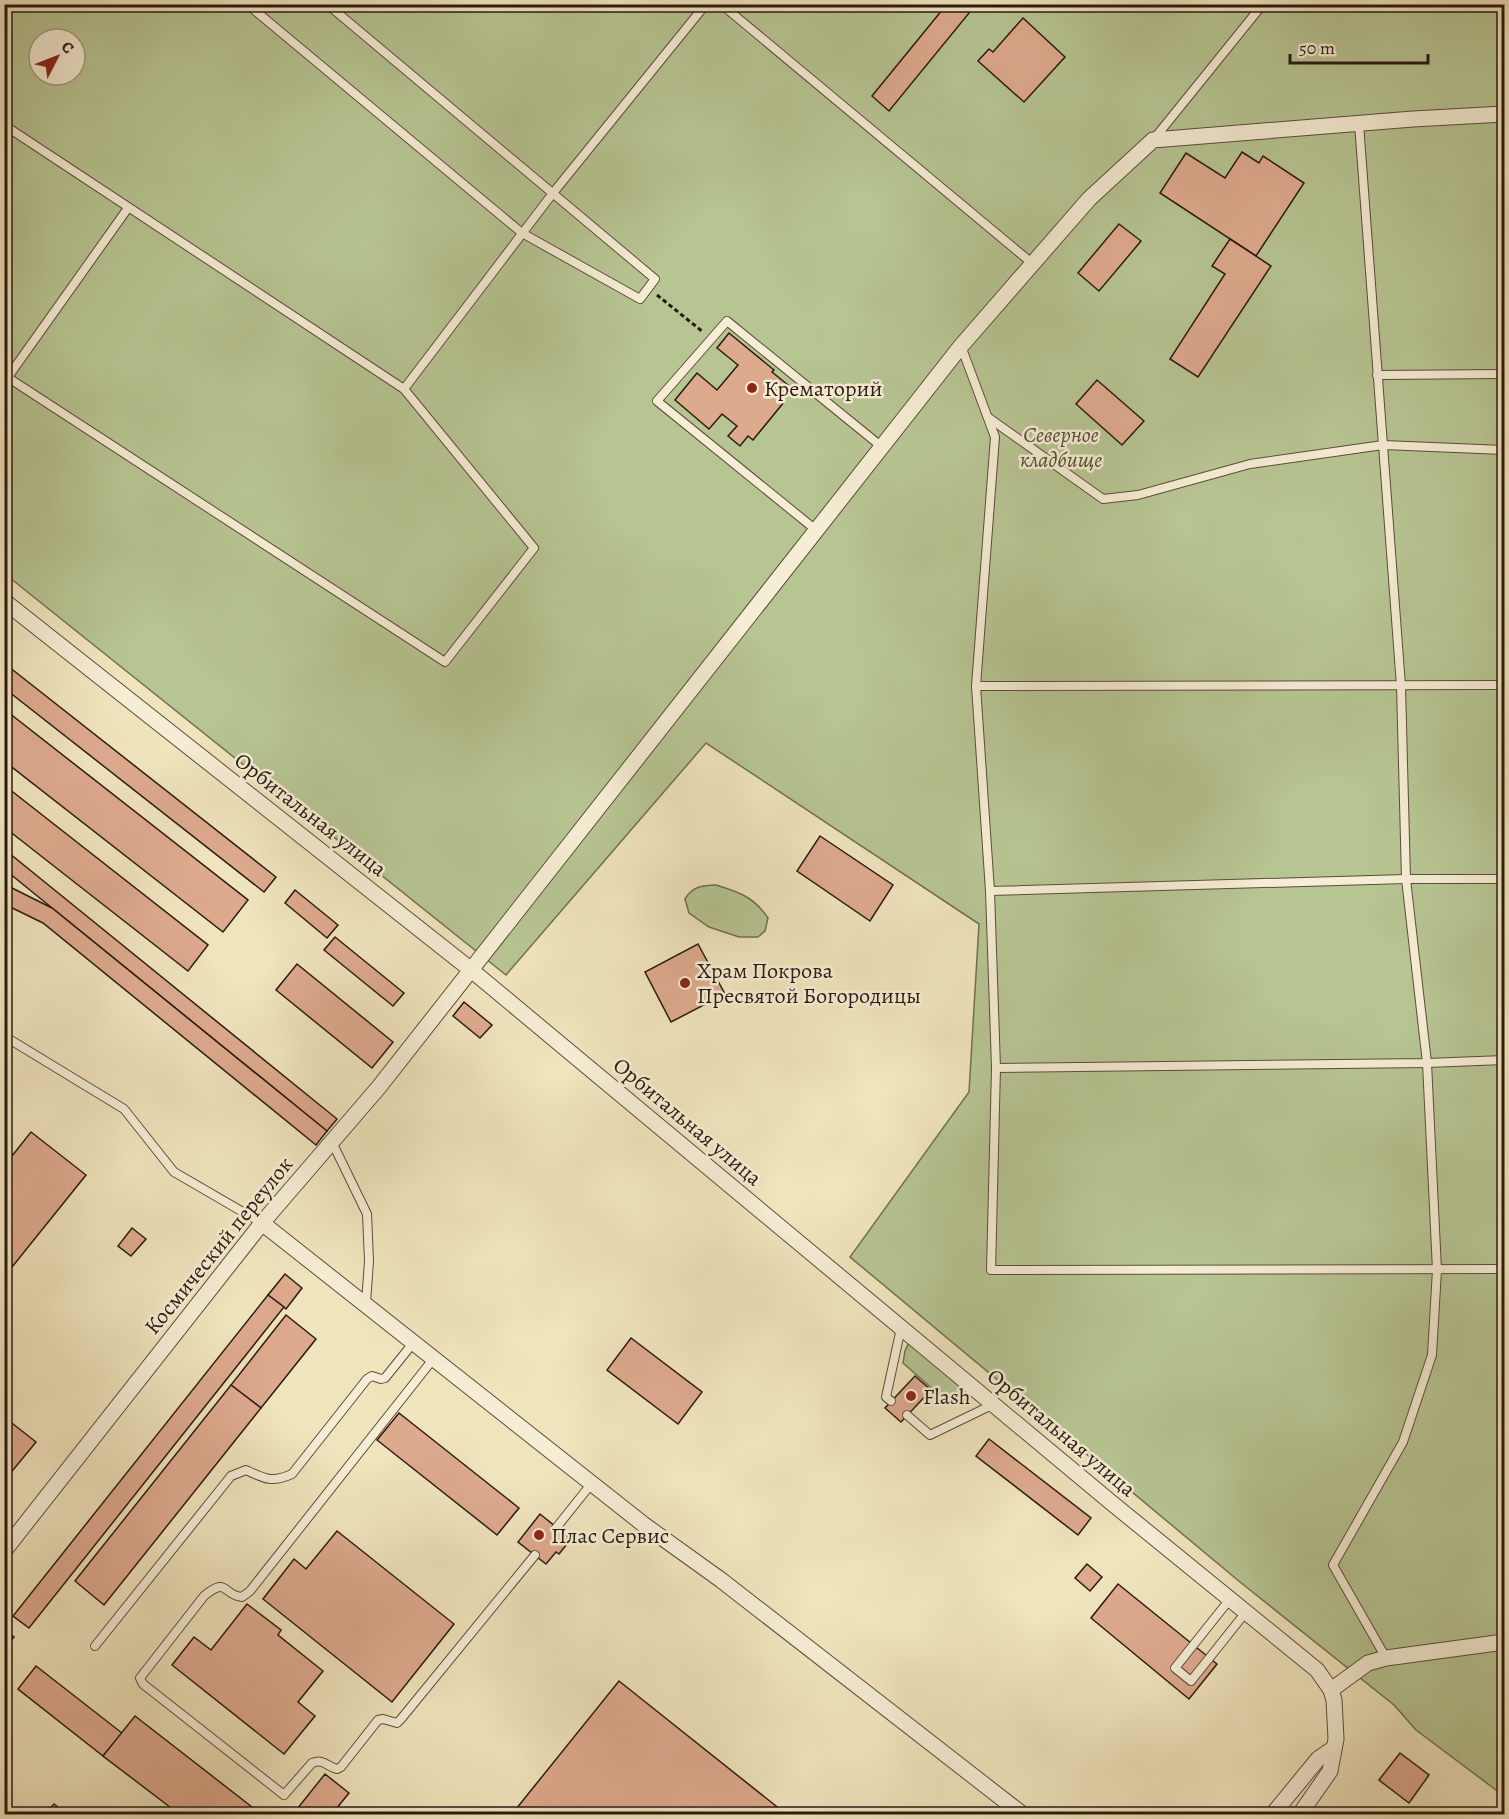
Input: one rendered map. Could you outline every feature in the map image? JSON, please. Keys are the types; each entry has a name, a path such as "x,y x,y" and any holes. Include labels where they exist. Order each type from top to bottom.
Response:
{"street":[{"path":"1153,140 1504,114"},
{"name":"Космический переулок","path":"4,1551 262,1222 379,1087 961,346 1089,199 1153,140"},
{"name":"Орбитальная улица","path":"4,601 470,969 1317,1670 1331,1690"},
{"path":"262,1222 643,1524 721,1580 1022,1815"},
{"path":"1299,1815 1330,1771 1337,1728 1331,1690 1368,1663 1386,1658 1504,1642"},
{"path":"1273,1815 1318,1759 1334,1748"}],"lane":[{"path":"248,4 522,233 640,299 655,279 327,4"},
{"path":"404,389 522,233 706,4"},
{"path":"721,4 1033,264"},
{"path":"1153,140 1263,4"},
{"path":"1359,124 1401,686 1406,879 1427,1063 1437,1270 1432,1355 1403,1442 1333,1564 1386,1658"},
{"path":"4,125 404,389 534,548 445,662 6,376 128,208"},
{"path":"816,530 657,401 727,321 882,447"},
{"path":"961,346 995,437 976,686 990,891 996,1068 991,1270 1504,1269"},
{"path":"1377,375 1504,374"},
{"path":"988,417 1103,499 1138,495 1250,464 1383,445 1504,450"},
{"path":"976,686 1504,685"},
{"path":"990,891 1406,879 1504,879"},
{"path":"4,1036 124,1109 174,1172 262,1222"},
{"path":"996,1068 1504,1060"},
{"path":"332,1142 367,1214 369,1261 366,1303"},
{"path":"891,1401 886,1397 902,1328"},
{"path":"95,1646 231,1476 246,1470 261,1477 278,1480 292,1474 368,1379 372,1376 385,1378 414,1342"},
{"path":"434,1358 250,1591 242,1597 236,1596 225,1587 218,1587 204,1596 140,1678 143,1684 284,1795 312,1763 318,1760 337,1769 341,1767 378,1720 397,1723 535,1555"},
{"path":"907,1415 930,1434 994,1404"},
{"path":"556,1528 592,1484"},
{"path":"1230,1599 1175,1668 1191,1681 1246,1612"}],"path":[{"path":"648,288 711,339"}],"green space":[{"name":"Северное кладбище","path":"4,5 1504,5 1504,1796 1416,1730 1394,1705 1240,1582 850,1257 969,1092 979,924 706,743 506,975 5,574"},
{"path":"716,885 739,893 757,905 768,918 765,931 758,937 739,937 709,927 689,913 685,899 691,891 702,886"},
{"path":"910,1340 974,1393 951,1405 903,1363"}],"building":[{"path":"947,4 970,4 974,7 889,111 872,96"},
{"path":"1023,18 1065,57 1024,102 978,61 989,49 993,52"},
{"path":"1242,152 1259,163 1263,156 1304,183 1256,256 1160,193 1186,153 1225,178"},
{"path":"1119,224 1141,241 1099,291 1078,273"},
{"path":"1230,239 1271,266 1198,377 1170,359 1225,274 1212,266"},
{"name":"Крематорий","path":"729,333 774,370 772,372 788,385 778,397 784,402 753,440 748,436 740,446 728,436 737,426 722,414 709,429 675,400 697,373 717,390 738,365 717,348"},
{"path":"1097,380 1144,421 1122,445 1076,404"},
{"path":"4,663 276,877 264,892 4,688"},
{"path":"4,709 248,900 223,932 4,761"},
{"path":"4,785 208,945 188,971 4,827"},
{"path":"820,836 893,885 870,921 797,871"},
{"path":"4,849 337,1119 327,1131 4,869"},
{"path":"4,884 52,908 327,1131 316,1145 43,923 4,904"},
{"path":"295,890 338,925 327,938 285,903"},
{"path":"335,937 404,993 393,1006 324,950"},
{"name":"Храм Покрова Пресвятой Богородицы","path":"698,944 725,994 671,1022 645,972"},
{"path":"297,964 393,1042 372,1068 276,990"},
{"path":"464,1002 492,1025 480,1038 453,1016"},
{"path":"31,1132 86,1175 4,1277 4,1166"},
{"path":"132,1228 146,1239 131,1256 118,1246"},
{"path":"285,1274 302,1288 286,1309 268,1295"},
{"path":"268,1295 284,1307 29,1628 13,1616"},
{"path":"286,1315 316,1339 261,1408 231,1385"},
{"path":"631,1338 702,1392 678,1424 607,1370"},
{"name":"Flash","path":"915,1376 931,1390 901,1422 885,1408"},
{"path":"231,1385 261,1408 104,1605 75,1581"},
{"path":"399,1413 519,1508 497,1535 377,1440"},
{"path":"8,1420 36,1442 4,1481 4,1423"},
{"path":"989,1439 1091,1518 1078,1535 976,1456"},
{"path":"540,1514 571,1539 559,1554 556,1552 546,1564 518,1542"},
{"path":"337,1531 454,1624 392,1702 263,1599 294,1559 306,1569"},
{"path":"1087,1564 1102,1577 1090,1591 1075,1578"},
{"path":"1118,1584 1217,1664 1189,1699 1091,1618"},
{"path":"247,1604 281,1630 278,1635 323,1671 298,1702 315,1716 284,1754 172,1665 194,1637 211,1650"},
{"path":"4,1629 14,1637 4,1648"},
{"path":"36,1666 122,1733 103,1756 18,1689"},
{"path":"619,1681 786,1814 512,1814"},
{"path":"135,1716 261,1814 179,1814 103,1756"},
{"path":"1400,1753 1429,1775 1409,1803 1379,1780"},
{"path":"325,1774 349,1793 332,1814 293,1814"},
{"path":"54,1804 68,1814 45,1814"}],"place":[{"name":"Крематорий","path":"752,388"},
{"name":"Храм Покрова Пресвятой Богородицы","path":"685,983"},
{"name":"Flash","path":"911,1396"},
{"name":"Плас Сервис","path":"539,1535"}]}
